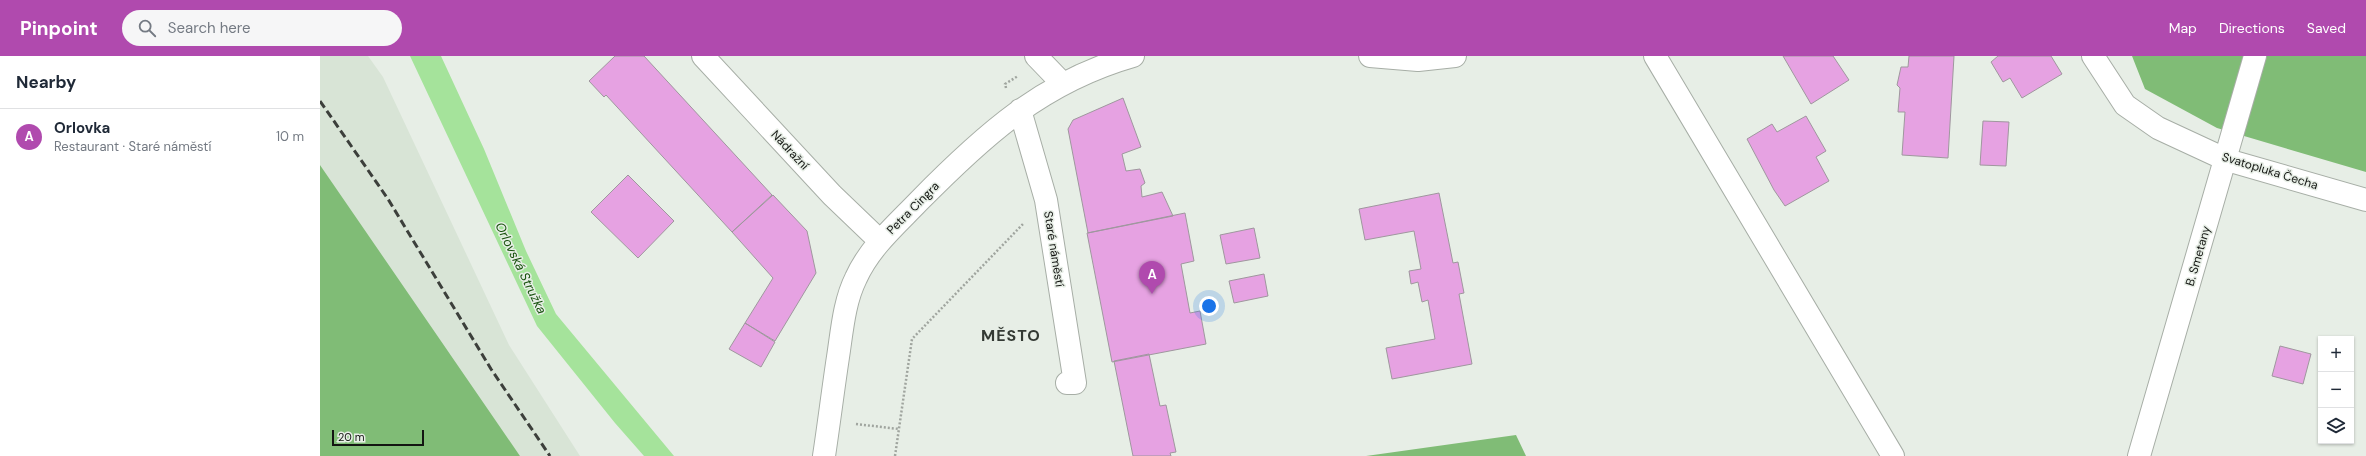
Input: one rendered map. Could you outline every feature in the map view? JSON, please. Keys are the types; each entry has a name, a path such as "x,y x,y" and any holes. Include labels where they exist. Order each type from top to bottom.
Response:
{"street":[{"name":"Nádražní","path":"703,56 832,196 880,241"},
{"path":"1036,56 1062,83"},
{"name":"Petra Cingra","path":"824,456 842,326 848,302 855,278 880,241 971,148 1020,110 1062,83 1101,65 1133,56"},
{"path":"1370,56 1418,60 1455,56"},
{"path":"1655,56 1893,456"},
{"name":"Svatopluka Čecha","path":"2093,56 2125,105 2158,128 2227,160 2366,200"},
{"name":"B. Smetany","path":"2139,456 2227,160 2255,56"},
{"name":"Staré náměstí","path":"1020,110 1046,200 1074,383 1067,383"}],"path":[{"path":"895,456 912,339 1046,200"},
{"path":"853,424 899,429"}],"shaded area":[{"path":"320,56 368,56 383,77 509,345 580,456 520,456 467,382 320,165"},
{"path":"2132,56 2366,56 2366,172 2217,128 2145,89"},
{"path":"320,165 520,456 320,456"},
{"path":"1516,435 1526,456 1366,456"}],"water":[{"name":"Orlovská Stružka","path":"410,56 441,56 484,149 526,251 556,314 674,456 644,456 615,423 537,326"}],"building":[{"path":"615,56 644,56 772,195 732,232 606,95 604,97 589,81"},
{"path":"1783,56 1833,56 1849,80 1811,104"},
{"path":"1909,56 1954,56 1948,158 1902,155 1905,112 1898,112 1900,88 1897,85 1901,67 1908,67"},
{"path":"1998,56 2051,56 2062,74 2022,98 2010,78 2003,82 1991,62"},
{"path":"1123,98 1141,147 1122,154 1126,171 1140,169 1145,183 1141,186 1142,197 1162,192 1173,216 1088,233 1068,129 1073,120"},
{"path":"1806,116 1826,151 1816,157 1829,181 1785,206 1774,190 1747,139 1772,124 1777,132"},
{"path":"1983,121 2009,122 2006,166 1980,165"},
{"path":"628,175 674,221 638,258 591,212"},
{"path":"1439,193 1453,263 1458,262 1464,293 1459,294 1472,364 1392,379 1386,348 1435,339 1428,300 1422,302 1418,282 1411,284 1409,271 1421,269 1414,231 1365,240 1359,209"},
{"path":"773,195 807,231 816,273 775,341 745,323 773,278 732,232"},
{"path":"1185,213 1194,261 1181,264 1190,313 1200,311 1206,344 1112,362 1087,233"},
{"path":"1254,228 1260,258 1226,264 1220,235"},
{"path":"1264,274 1268,296 1234,303 1229,281"},
{"path":"745,323 775,342 761,367 729,349"},
{"path":"2280,346 2311,354 2303,384 2272,376"},
{"path":"1149,354 1160,406 1166,405 1176,452 1170,453 1171,456 1133,456 1114,361"}],"railway":[{"path":"320,101 388,199 491,369 550,456"}],"place":[{"name":"Orlovka","path":"1152,294"}],"district":[{"name":"MĚSTO","path":"1011,335"}]}
